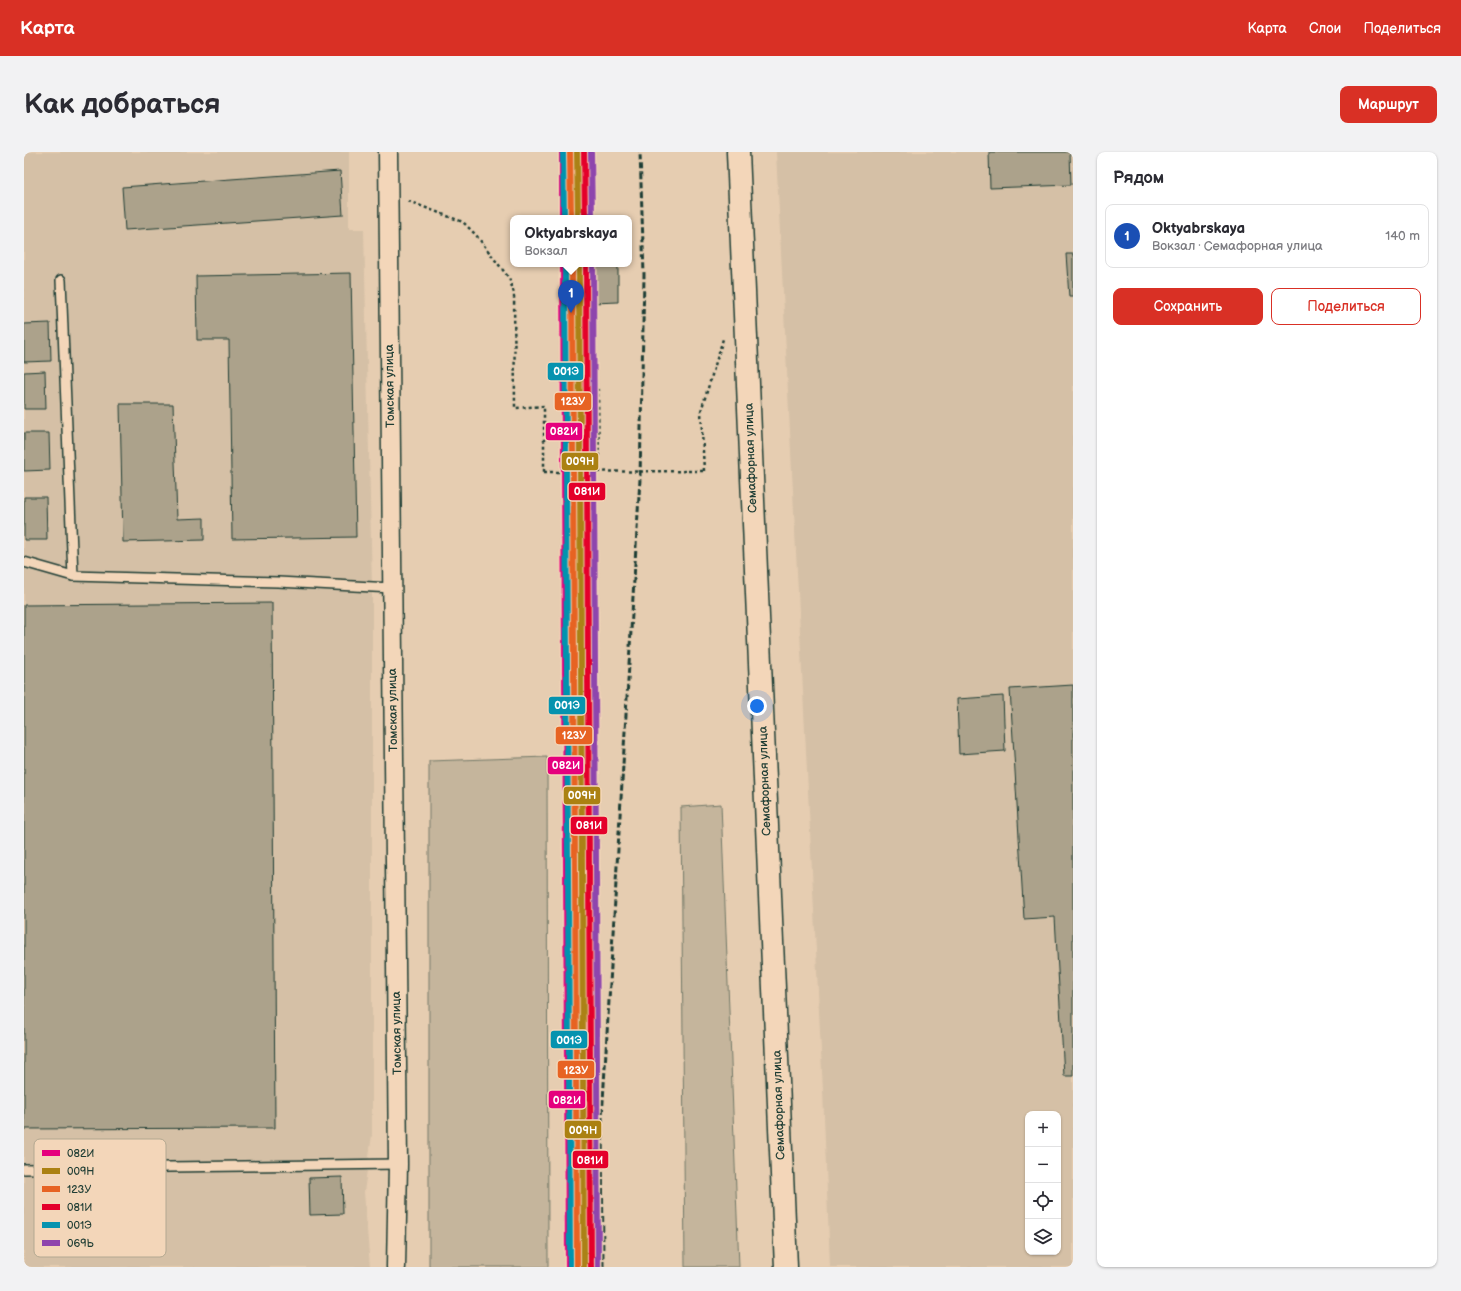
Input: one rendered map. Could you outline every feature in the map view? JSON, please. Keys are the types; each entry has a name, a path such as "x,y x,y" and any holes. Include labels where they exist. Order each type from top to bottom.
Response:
{"highway":[{"name":"Семафорная улица","path":"738,152 786,1267"}],"street":[{"name":"Томская улица","path":"388,152 398,1164 396,1267"}],"lane":[{"path":"61,280 73,576"},
{"path":"24,562 73,576 271,582 392,588"},
{"path":"166,1167 398,1164"},
{"path":"24,1169 34,1169"}],"path":[{"path":"388,193 463,222 476,235 508,278 514,293 515,408 544,406 544,472 704,471 701,411 723,340 723,332"},
{"path":"590,388 598,390 599,472"}],"shaded area":[{"path":"24,152 349,152 349,229 364,229 372,588 372,1135 364,1192 370,1267 24,1267"},
{"path":"776,152 1073,152 1073,1267 830,1267 823,1091"},
{"path":"547,757 548,1267 429,1267 429,761"},
{"path":"721,804 739,1267 685,1267 681,807"}],"building":[{"path":"989,152 1070,152 1071,185 990,188"},
{"path":"340,171 343,215 125,230 122,187"},
{"path":"1066,254 1073,254 1073,297 1069,297"},
{"path":"594,267 618,267 618,302 594,303"},
{"path":"351,273 356,537 232,539 229,340 197,340 196,276"},
{"path":"50,323 51,361 24,362 24,324"},
{"path":"45,371 46,409 24,409 24,372"},
{"path":"120,404 173,404 177,519 204,518 204,540 123,542"},
{"path":"24,433 49,433 50,470 24,471"},
{"path":"24,497 46,497 47,540 24,540"},
{"path":"272,603 275,1128 24,1129 24,605"},
{"path":"1073,685 1073,1076 1064,1076 1055,917 1024,919 1010,689"},
{"path":"1003,696 1005,751 959,754 957,699"},
{"path":"342,1177 343,1214 310,1215 309,1178"}],"railway":[{"path":"603,1267 602,1118 640,479 644,275 640,152"}],"transit line":[{"name":"082И","path":"562,152 562,215"},
{"name":"001Э","path":"563,152 564,215"},
{"name":"123У","path":"570,152 571,215"},
{"name":"009Н","path":"577,152 578,215"},
{"name":"081И","path":"584,152 585,215"},
{"name":"069Ь","path":"591,152 592,215"},
{"name":"082И","path":"563,267 568,1267"},
{"name":"001Э","path":"565,267 570,1267"},
{"name":"123У","path":"572,267 577,1267"},
{"name":"009Н","path":"579,267 584,1267"},
{"name":"081И","path":"586,267 591,1267"},
{"name":"069Ь","path":"593,267 598,1267"}],"place":[{"name":"Oktyabrskaya","path":"571,313"}]}
